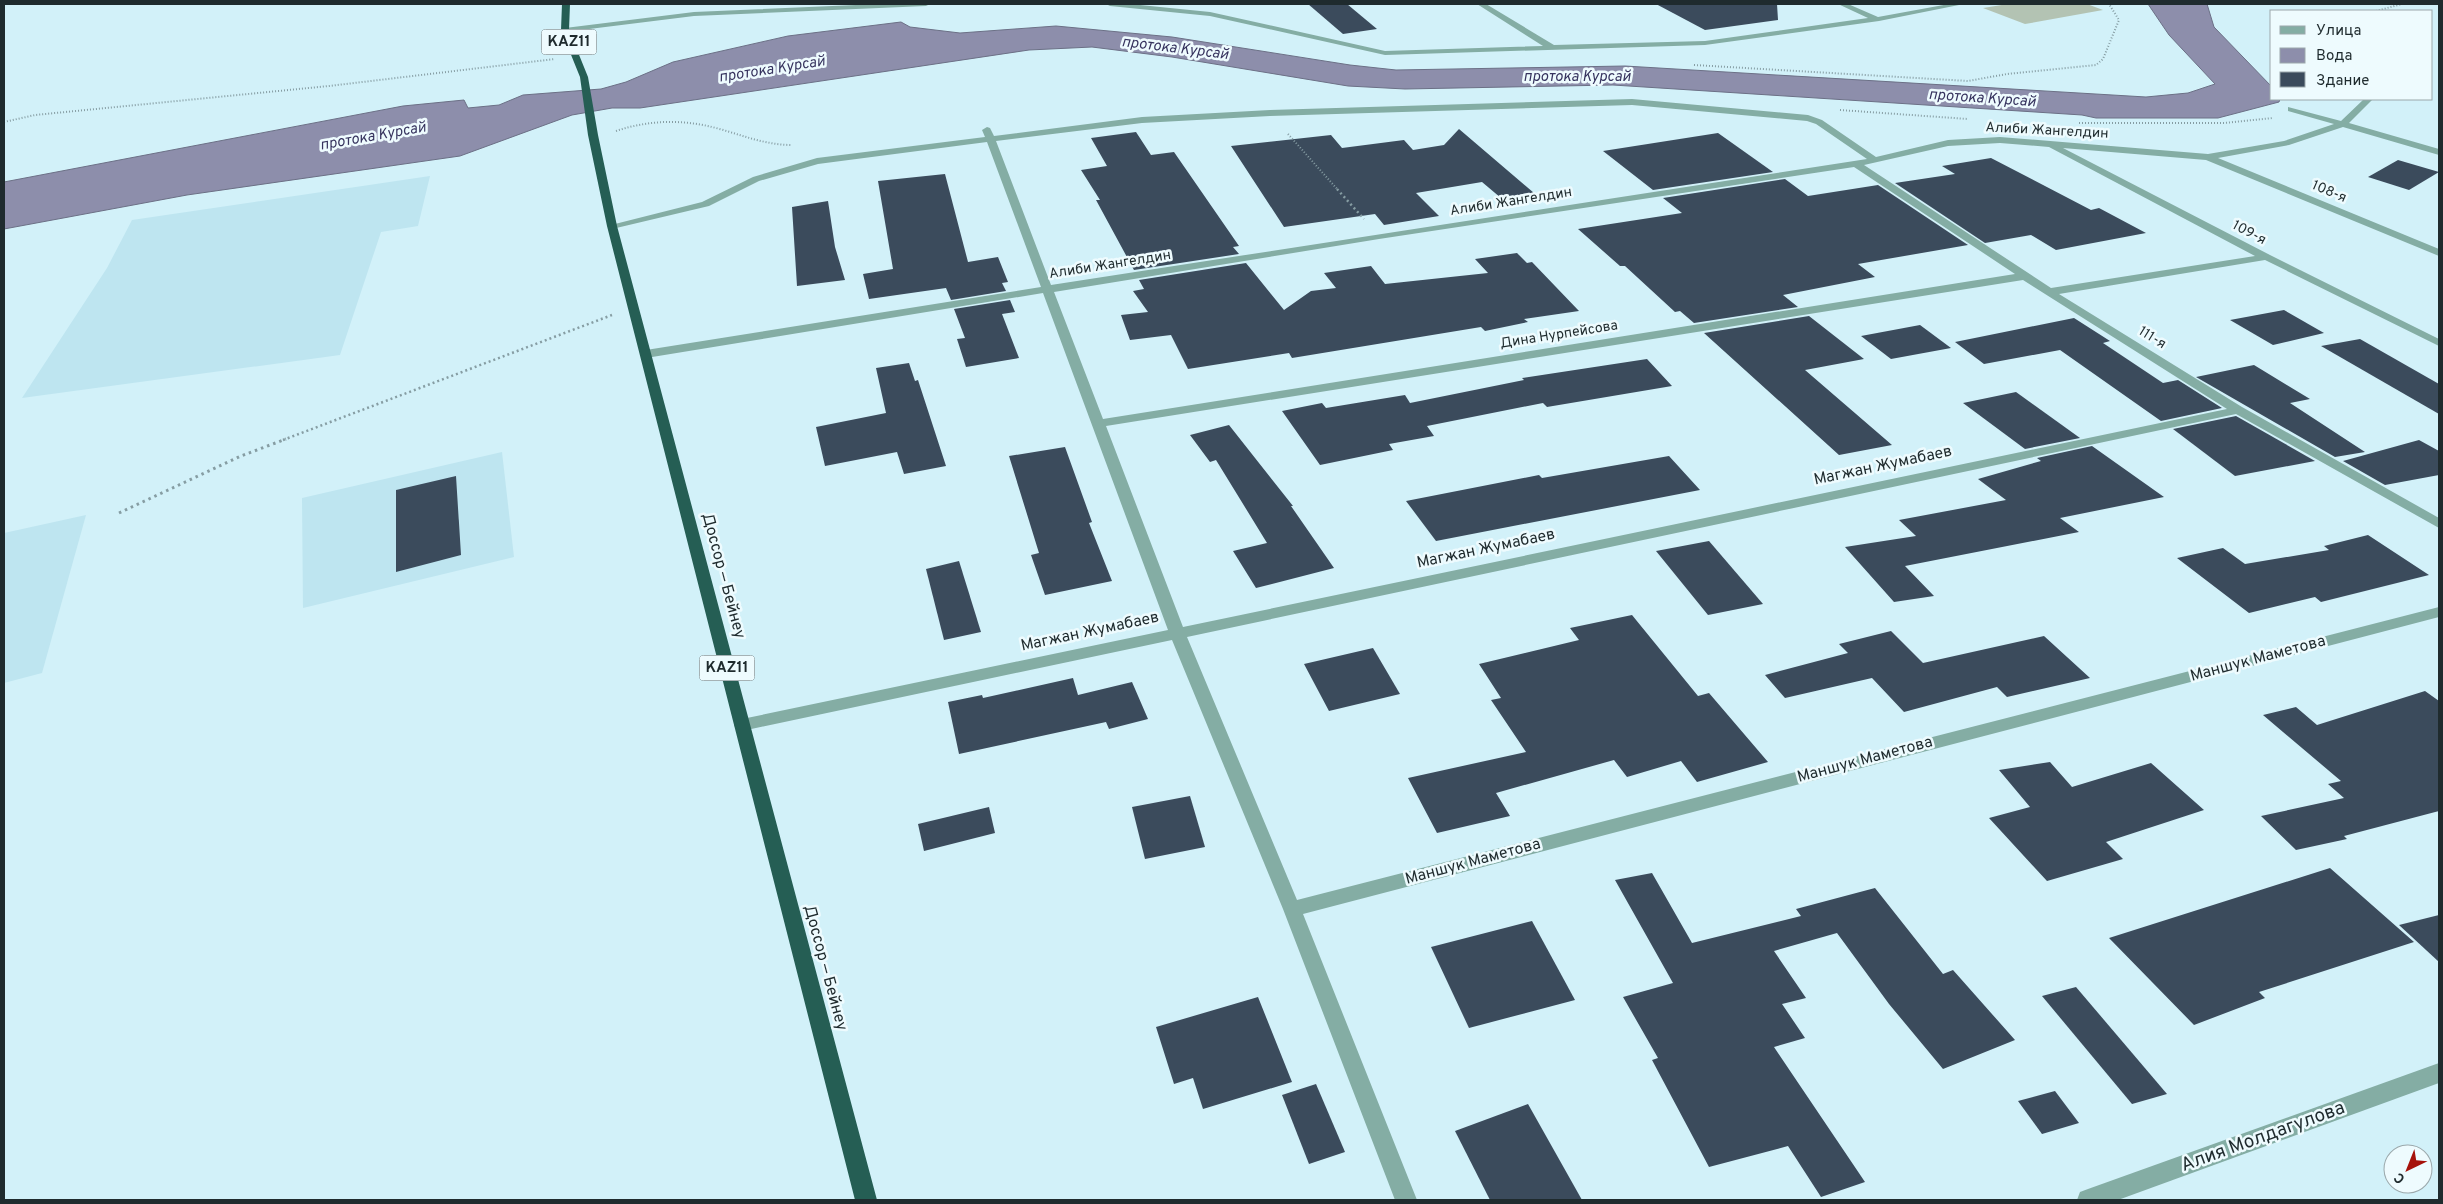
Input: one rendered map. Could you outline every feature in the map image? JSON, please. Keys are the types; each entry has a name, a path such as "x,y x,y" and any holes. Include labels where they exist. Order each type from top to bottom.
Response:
{"highway":[{"name":"KAZ11","path":"566,4 565,30 576,57"},
{"name":"Доссор — Бейнеу","path":"576,57 584,77 593,135 612,226 866,1200"}],"street":[{"path":"565,30 694,14 926,4"},
{"path":"1110,4 1210,14 1385,53 1705,43 1879,19 1960,4"},
{"path":"1198,4 1210,14"},
{"path":"1482,4 1554,49"},
{"path":"1842,4 1879,19"},
{"name":"Алиби Жангелдин","path":"646,354 1379,236 1856,164 1948,143 2000,140 2208,157 2286,143 2343,124 2368,100"},
{"path":"612,226 705,204 756,180 817,161 988,134 1142,120 1270,113 1632,102 1808,118 1819,122 1875,160"},
{"path":"2291,109 2439,152"},
{"path":"988,134 1177,632 1292,909 1406,1200"},
{"name":"109-я","path":"2048,144 2266,257 2439,343"},
{"name":"108-я","path":"2208,157 2439,252"},
{"name":"111-я","path":"1856,164 2049,292 2238,410 2439,524"},
{"path":"2049,292 2266,257"},
{"name":"Дина Нурпейсова","path":"1097,424 2026,276"},
{"name":"Магжан Жумабаев","path":"742,725 2238,410"},
{"name":"Маншук Маметова","path":"1292,909 2439,612"},
{"name":"Алия Молдагулова","path":"2088,1200 2439,1073"}],"path":[{"path":"1694,65 1968,81 2007,74 2096,64 2103,59 2119,20 2108,4"},
{"path":"2380,10 2402,4"},
{"path":"4,122 34,115 328,86 576,57"},
{"path":"1270,113 1379,236"},
{"path":"119,512 241,456 634,306"}],"shaded area":[{"path":"430,176 418,226 381,232 340,355 22,398 107,268 132,220"},
{"path":"502,452 514,557 303,608 302,498"},
{"path":"86,515 42,673 4,683 4,533"}],"green space":[{"path":"2008,4 2087,4 2103,10 2025,24 1983,8"}],"water":[{"name":"протока Курсай","path":"2148,4 2207,4 2214,27 2270,85 2270,100 2280,100 2279,102 2218,118 2096,118 2082,115 1613,85 1405,89 1348,86 1172,57 1092,47 1029,50 640,108 612,108 572,115 460,156 187,195 4,229 4,182 403,106 464,100 468,108 499,105 523,95 601,89 626,82 673,62 788,36 901,22 910,27 960,33 1056,26 1172,37 1350,65 1396,70 1625,66 2146,97 2188,93 2215,84 2169,35"}],"building":[{"path":"1308,4 1347,4 1377,29 1343,34"},
{"path":"1656,4 1777,4 1778,20 1705,30"},
{"path":"1459,129 1534,193 1501,198 1482,182 1416,193 1439,216 1384,225 1375,214 1284,227 1231,146 1331,135 1342,148 1404,140 1413,150 1444,145"},
{"path":"1136,132 1151,155 1174,152 1239,246 1233,247 1239,254 1134,270 1096,200 1100,200 1081,170 1107,166 1091,138"},
{"path":"1718,133 1773,172 1653,190 1603,151"},
{"path":"1991,158 2091,210 2099,208 2146,233 2056,250 2031,235 1985,243 1895,183 1955,174 1942,166"},
{"path":"2398,160 2439,172 2409,190 2368,177"},
{"path":"945,174 968,262 998,257 1008,282 1002,283 1006,291 951,300 946,288 869,299 863,274 893,269 878,181"},
{"path":"1785,179 1808,196 1878,185 1968,245 1858,264 1875,277 1783,295 1798,307 1694,323 1680,311 1675,312 1625,266 1620,266 1578,229 1682,213 1663,198"},
{"path":"828,201 835,247 845,280 797,286 792,207"},
{"path":"1517,253 1527,263 1532,262 1579,311 1524,319 1528,322 1485,331 1481,327 1292,358 1289,353 1188,369 1171,335 1130,340 1121,315 1148,312 1133,291 1144,289 1139,280 1246,263 1284,310 1311,291 1336,288 1324,273 1371,266 1385,284 1488,273 1475,259"},
{"path":"1010,300 1015,312 1002,314 1019,358 966,367 957,339 965,338 954,309"},
{"path":"2284,310 2324,333 2273,345 2230,320"},
{"path":"1809,316 1864,359 1805,370 1892,445 1839,455 1704,333"},
{"path":"2074,318 2110,341 2103,343 2163,383 2178,380 2222,408 2161,421 2060,350 1984,364 1955,342"},
{"path":"1920,325 1951,348 1891,359 1861,336"},
{"path":"2360,339 2439,384 2439,414 2321,346"},
{"path":"1647,359 1672,386 1547,407 1543,403 1427,426 1434,436 1389,444 1393,450 1320,465 1282,411 1322,403 1326,408 1405,395 1410,403 1524,380 1522,378"},
{"path":"909,363 915,381 918,380 946,466 904,474 897,452 825,466 816,427 886,413 876,368"},
{"path":"2254,365 2310,399 2290,403 2365,452 2335,457 2196,377"},
{"path":"2016,392 2080,438 2025,449 1963,403"},
{"path":"2236,416 2315,461 2235,476 2173,429"},
{"path":"1229,425 1293,506 1291,506 1334,568 1256,588 1233,551 1267,543 1216,460 1210,462 1190,435"},
{"path":"2419,440 2439,451 2439,475 2385,485 2343,461"},
{"path":"2092,446 2164,497 2060,518 2079,532 1905,566 1934,596 1894,602 1845,547 1916,536 1899,520 2006,500 1978,479 2041,461 2037,458"},
{"path":"1065,447 1092,522 1089,523 1112,581 1045,595 1031,555 1039,553 1009,456"},
{"path":"1669,456 1700,490 1436,541 1406,501 1539,475 1542,478"},
{"path":"456,476 461,555 396,572 396,490"},
{"path":"2368,535 2429,575 2321,602 2315,597 2249,613 2177,558 2223,548 2245,564 2329,550 2324,546"},
{"path":"1709,541 1763,604 1708,615 1656,551"},
{"path":"959,561 981,632 944,640 926,569"},
{"path":"1632,615 1698,696 1709,693 1768,762 1697,782 1681,761 1627,777 1614,760 1496,793 1510,816 1437,833 1408,778 1526,752 1491,700 1501,698 1479,664 1579,640 1570,628"},
{"path":"1891,631 1923,663 2044,636 2090,678 2007,697 1997,687 1904,712 1872,678 1785,698 1765,675 1848,653 1839,644"},
{"path":"1373,648 1400,694 1329,711 1304,664"},
{"path":"1073,678 1078,695 1132,682 1148,719 1109,729 1106,722 959,754 948,702 982,695 983,698"},
{"path":"2425,691 2439,701 2439,811 2344,836 2347,839 2296,850 2261,816 2344,798 2328,784 2341,781 2263,715 2296,707 2317,725"},
{"path":"2050,762 2072,787 2151,763 2204,810 2106,842 2123,859 2047,881 1989,818 2030,807 1999,770"},
{"path":"1190,796 1205,847 1145,859 1132,807"},
{"path":"989,807 995,833 924,851 918,824"},
{"path":"2330,868 2414,942 2259,992 2265,998 2194,1025 2109,938"},
{"path":"1652,873 1692,943 1801,916 1796,909 1875,888 1943,974 1953,970 2015,1040 1943,1069 1889,1004 1837,933 1774,951 1806,998 1782,1004 1805,1038 1774,1047 1865,1182 1821,1197 1788,1146 1709,1167 1652,1060 1658,1058 1623,997 1673,983 1615,880"},
{"path":"2439,915 2439,962 2399,925"},
{"path":"1532,921 1575,1000 1469,1028 1431,947"},
{"path":"2076,987 2167,1094 2132,1104 2042,996"},
{"path":"1258,997 1292,1082 1203,1109 1193,1078 1174,1084 1156,1027"},
{"path":"1316,1084 1345,1152 1309,1164 1282,1095"},
{"path":"2055,1091 2079,1123 2042,1134 2018,1101"},
{"path":"1528,1104 1582,1200 1490,1200 1455,1131"}]}
